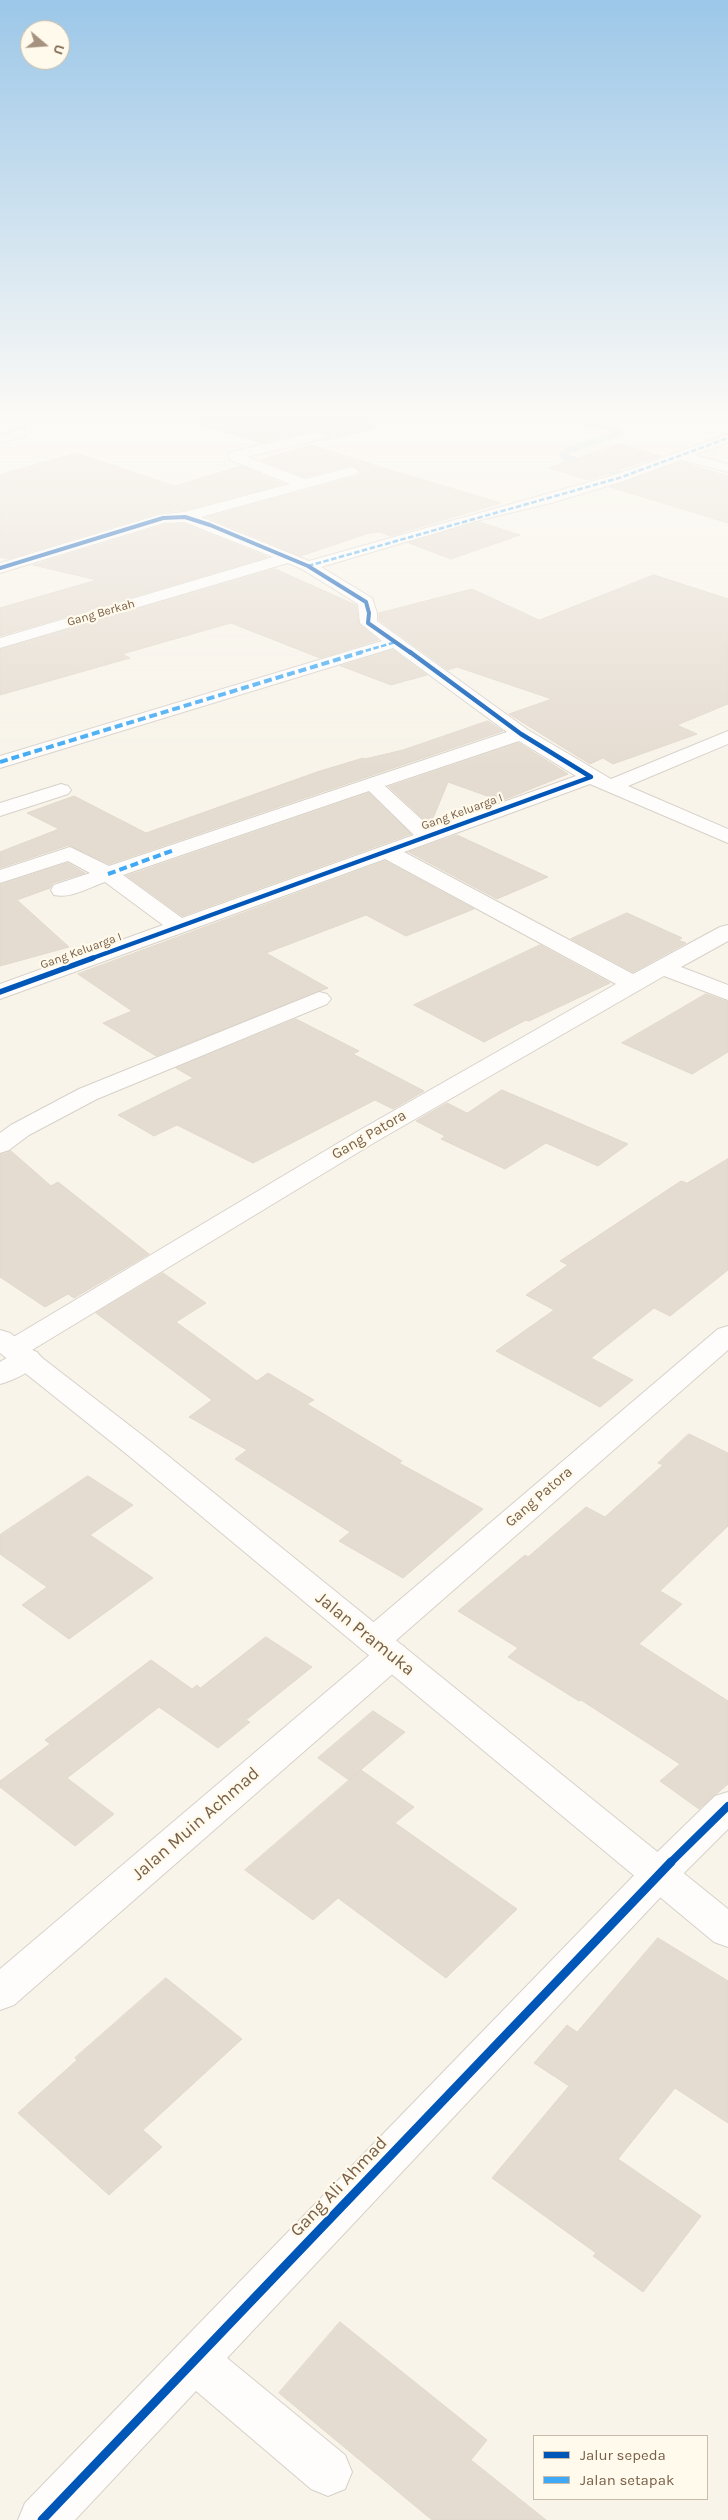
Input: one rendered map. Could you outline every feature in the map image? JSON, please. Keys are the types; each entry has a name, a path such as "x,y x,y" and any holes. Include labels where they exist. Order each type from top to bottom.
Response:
{"street":[{"path":"0,568 112,534"},
{"path":"230,534 308,566 366,602 369,613 368,623 521,734 591,777 728,837"},
{"path":"308,566 418,534"},
{"name":"Gang Berkah","path":"0,643 288,558"},
{"path":"0,762 396,642"},
{"path":"62,890 371,783 521,734"},
{"path":"610,786 728,738"},
{"name":"Gang Keluarga I","path":"0,992 591,777"},
{"path":"371,783 428,837"},
{"path":"0,810 61,790"},
{"path":"388,852 632,983"},
{"path":"0,877 70,853 108,874 180,927"},
{"name":"Gang Patora","path":"0,1375 14,1348 333,1155 632,983 728,932"},
{"path":"661,967 728,993"},
{"path":"0,1145 20,1130 88,1094 319,999"},
{"name":"Gang Patora","path":"383,1648 728,1335"},
{"name":"Jalan Pramuka","path":"14,1348 728,1931"},
{"name":"Jalan Muin Achmad","path":"0,1993 383,1648"},
{"name":"Gang Ali Ahmad","path":"42,2520 658,1874 728,1806"},
{"path":"195,2361 328,2472"}],"building":[{"path":"0,534 90,534 8,559 0,557"},
{"path":"136,534 208,534 267,557 0,636 0,608 97,580 33,565"},
{"path":"247,534 367,534 301,556"},
{"path":"384,534 398,534 390,536"},
{"path":"440,534 520,535 451,559 409,543"},
{"path":"275,569 356,605 359,624 378,640 320,658 231,623 122,654 130,658 0,695 0,650"},
{"path":"654,575 728,599 728,704 677,725 697,734 613,764 603,758 590,764 509,714 552,699 457,667 448,670 379,620 379,613 472,589 539,620"},
{"path":"393,650 427,675 391,685 341,666"},
{"path":"488,721 503,731 109,864 69,845 0,868 0,852 59,829 27,813 74,796 146,833 317,772 363,758 403,750"},
{"path":"519,743 568,774 501,801 448,782 431,823 435,824 431,826 389,787"},
{"path":"369,793 411,834 182,916 127,876"},
{"path":"457,835 548,877 497,899 409,852"},
{"path":"385,861 474,909 406,936 366,915 266,953 328,988 156,1056 103,1023 132,1011 78,974"},
{"path":"68,863 85,873 53,883 50,888 17,900 69,947 0,966 0,885"},
{"path":"627,913 682,938 678,940 686,943 633,972 571,939"},
{"path":"540,945 610,983 529,1021 526,1020 484,1042 414,1005"},
{"path":"706,994 728,1002 728,1052 692,1074 622,1043"},
{"path":"296,1019 359,1051 353,1054 424,1091 393,1109 375,1100 253,1163 177,1125 154,1136 118,1115 193,1078 176,1068"},
{"path":"502,1090 628,1144 598,1166 546,1143 505,1169 441,1139 445,1136 416,1121 447,1103 467,1113"},
{"path":"11,1151 51,1186 58,1182 149,1254 74,1298 68,1294 45,1307 0,1277 0,1155"},
{"path":"728,1159 728,1270 670,1316 654,1308 591,1358 633,1380 600,1407 496,1351 554,1310 526,1295 568,1265 560,1261 681,1181 687,1183"},
{"path":"163,1273 206,1303 176,1322 257,1381 268,1373 314,1400 307,1404 402,1461 399,1463 483,1509 403,1578 339,1541 350,1532 235,1459 247,1450 189,1417 212,1400 96,1313"},
{"path":"689,1434 728,1453 728,1526 660,1591 682,1604 639,1644 728,1701 728,1784 699,1809 660,1781 680,1764 581,1700 579,1701 508,1657 518,1648 458,1611 525,1555 528,1557 586,1507 605,1517 663,1465 658,1463"},
{"path":"88,1476 133,1505 90,1535 153,1578 69,1639 22,1605 47,1587 0,1554 0,1535"},
{"path":"266,1637 312,1667 246,1720 250,1722 218,1748 159,1707 67,1778 114,1814 75,1846 0,1787 0,1781 50,1744 45,1740 151,1660 192,1689 197,1685 200,1688"},
{"path":"373,1711 405,1732 349,1780 318,1758"},
{"path":"361,1770 414,1807 395,1823 517,1909 446,1978 338,1898 313,1920 245,1870"},
{"path":"658,1938 728,1981 728,2123 675,2088 618,2159 701,2216 643,2292 593,2256 596,2253 492,2178 569,2086 534,2063 567,2025 577,2032"},
{"path":"166,1978 242,2039 143,2130 162,2147 109,2195 18,2113 77,2060 75,2058"},
{"path":"340,2322 487,2440 471,2460 546,2520 432,2520 279,2393"}],"marked path":[{"path":"308,566 418,534"},
{"path":"0,762 396,642"},
{"path":"108,874 174,850"}],"cycle path":[{"path":"0,568 112,534"},
{"path":"0,992 591,777 521,734 455,684 368,623 369,613 366,602 308,566 231,534"},
{"path":"42,2520 658,1875 728,1806"}]}
